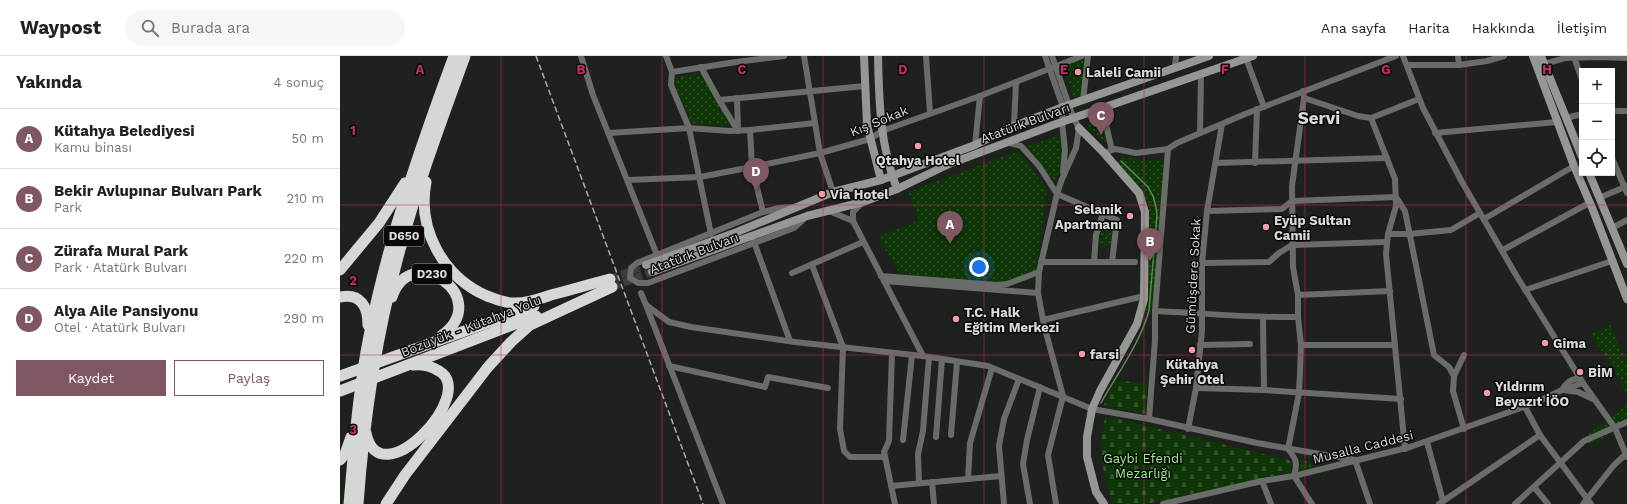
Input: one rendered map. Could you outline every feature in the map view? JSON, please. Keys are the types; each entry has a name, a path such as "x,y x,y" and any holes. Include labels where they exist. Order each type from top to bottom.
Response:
{"highway":[{"name":"D650","path":"340,270 364,242 391,205 404,183 418,153 454,56"},
{"name":"D650","path":"380,332 398,255 434,142 465,56"},
{"path":"434,142 424,197 426,219 433,243 438,253 460,280 480,293 512,303 523,303 611,283"},
{"path":"349,504 358,409 368,338 381,280 418,153"},
{"name":"D230","path":"358,504 369,404 380,332 397,286 403,280 418,273 427,273 444,280 456,293 458,310 452,325 447,332 435,340"},
{"path":"386,504 394,490 414,463 488,368 511,342 530,325 611,283"},
{"name":"Bozüyük - Kütahya Yolu","path":"340,376 435,340 611,283"},
{"name":"Bozüyük - Kütahya Yolu","path":"340,391 406,366 611,283"},
{"path":"340,297 354,297 366,308 368,317 368,338"},
{"path":"366,430 367,439 375,450 386,455 393,455 410,446 439,414 448,396 448,379 442,372 434,368 419,365 406,366"},
{"path":"340,460 345,454 353,433 358,409"}],"main road":[{"path":"864,56 867,125 881,180"},
{"path":"878,56 882,131 892,176 897,189"},
{"name":"Atatürk Bulvarı","path":"646,265 737,232 801,207 833,192 881,180 975,145 1014,126 1066,106 1209,56"},
{"name":"Atatürk Bulvarı","path":"652,272 807,216 863,202 897,189 949,164 1006,142 1249,57"},
{"path":"1538,58 1579,150"},
{"path":"1538,58 1557,122 1627,298"},
{"path":"1079,128 1104,152 1139,193 1146,212 1144,296 1137,324 1100,391 1092,409 1087,457 1096,492 1104,504"},
{"path":"1590,176 1626,259"}],"street":[{"path":"581,56 593,96 657,255"},
{"path":"666,56 672,72 671,85 689,128 711,234"},
{"path":"672,72 735,59 784,56"},
{"path":"804,56 820,153 833,192"},
{"path":"926,56 930,113"},
{"path":"1045,56 1049,69 1066,106 1079,128 1076,148 1057,194 1039,272 1038,293 1043,320 1062,396 1048,455 1056,504"},
{"path":"1052,56 1066,106 1062,122 1065,150 1062,179"},
{"name":"Kış Sokak","path":"628,180 700,177 820,153 870,139 882,131 980,96 1082,56"},
{"path":"1083,100 1088,56"},
{"path":"1175,67 1176,56"},
{"path":"1104,152 1115,149 1136,153 1168,150 1177,143 1264,106 1303,94 1396,56"},
{"path":"1403,56 1419,98 1435,133 1480,213 1525,290 1582,381 1615,428 1626,456 1614,465 1587,502 1540,435 1525,407"},
{"path":"1458,56 1459,65"},
{"path":"1407,65 1459,65 1486,62 1501,56"},
{"path":"1249,57 1264,106"},
{"path":"1574,57 1579,71"},
{"path":"1538,58 1627,58"},
{"path":"701,67 738,131"},
{"path":"1200,74 1200,133"},
{"path":"1014,126 1016,82"},
{"path":"719,100 810,90 865,86"},
{"path":"1303,94 1358,116 1371,118 1419,98"},
{"path":"1303,94 1292,186 1293,267 1298,295 1298,317 1301,345 1299,393 1288,448 1296,459 1297,468 1294,476 1312,504"},
{"path":"975,145 980,96"},
{"path":"737,98 738,131"},
{"path":"1102,108 1112,150"},
{"path":"1255,163 1257,109"},
{"path":"1615,111 1627,111"},
{"path":"1566,118 1579,115"},
{"path":"1371,118 1395,179 1396,206 1388,234 1386,254 1405,448"},
{"path":"1435,133 1557,122"},
{"path":"609,133 689,128 738,131 815,123"},
{"name":"Gümüşdere Sokak","path":"1188,429 1196,388 1203,313 1202,263 1207,211 1222,124"},
{"path":"750,130 752,167 763,212"},
{"path":"1006,142 1021,146 1039,166 1057,194 1117,220 1112,262"},
{"path":"1150,420 1155,340 1154,311 1168,150"},
{"path":"1216,163 1295,162 1387,158"},
{"path":"1599,198 1626,189 1615,165"},
{"path":"1484,219 1574,166"},
{"path":"1207,211 1282,209 1292,201 1396,197"},
{"path":"1396,197 1405,211 1434,355 1449,366 1454,376"},
{"path":"863,202 853,212 852,221 926,357 923,431 918,454 919,483"},
{"path":"1503,250 1589,203"},
{"name":"Atatürk Bulvarı","path":"801,207 779,208 763,212 637,263 631,268 630,278 638,283 648,283 794,228 807,216"},
{"path":"829,211 852,221"},
{"path":"1388,234 1409,234 1451,230 1480,213"},
{"path":"1094,262 1096,234 1103,214"},
{"path":"1612,228 1627,220"},
{"path":"754,242 790,342"},
{"path":"792,273 863,242"},
{"path":"1202,263 1269,262 1279,253 1292,245 1387,242"},
{"path":"1525,290 1612,261"},
{"path":"1041,262 1135,262"},
{"path":"812,265 843,347 840,429 844,451 850,457 885,457"},
{"path":"883,279 998,285 1007,284 1039,272"},
{"path":"883,279 1038,293"},
{"path":"1298,295 1390,291"},
{"path":"641,293 723,504"},
{"path":"1043,320 1144,296"},
{"path":"646,305 669,322 691,328 790,342 912,355 992,368 1092,409 1188,429 1355,460 1370,504"},
{"path":"1154,311 1263,318 1298,317"},
{"path":"1263,318 1264,390"},
{"path":"1200,345 1250,344"},
{"path":"1301,345 1395,344"},
{"path":"892,353 889,441 884,452 895,504"},
{"path":"903,440 912,355"},
{"path":"1464,355 1454,376 1453,391 1464,429"},
{"path":"936,436 942,359"},
{"path":"951,436 958,362"},
{"path":"669,366 765,387 768,377 828,388"},
{"path":"968,479 970,443 992,368"},
{"path":"1000,504 1004,504 999,446 1004,419 1019,379"},
{"name":"Musalla Caddesi","path":"1163,504 1178,502 1262,481 1294,476 1427,442 1525,407 1582,381"},
{"path":"1030,504 1023,464 1027,440 1040,387"},
{"path":"1196,388 1264,390 1401,399"},
{"path":"1562,390 1584,394 1594,399"},
{"path":"1515,504 1584,441 1627,422"},
{"path":"1427,442 1441,502 1540,435"},
{"path":"891,486 1001,476"},
{"path":"1262,481 1271,504"},
{"path":"932,482 934,504"},
{"path":"1534,487 1548,504"}],"green space":[{"path":"1086,57 1083,96 1074,99 1063,66"},
{"path":"701,73 729,123 727,126 692,124 675,85 676,78"},
{"path":"1102,117 1108,140 1105,142 1089,130 1087,122"},
{"path":"1061,135 1063,153 1056,184 1042,165 1025,147"},
{"path":"1018,151 1047,189 1036,272 997,285 919,277 898,271 878,237 919,220 908,192"},
{"path":"1123,157 1155,161 1166,157 1155,311 1138,310 1145,212 1134,190 1113,168"},
{"path":"1102,223 1113,224 1111,246 1100,245"},
{"path":"1610,325 1627,361 1627,394 1615,373 1617,372 1590,335"},
{"path":"1116,380 1149,384 1145,414 1104,405"},
{"path":"1627,404 1627,423 1590,446 1586,436"},
{"name":"Gaybi Efendi Mezarlığı","path":"1106,416 1289,460 1292,463 1290,472 1146,504 1113,504 1104,472 1101,449 1101,438"},
{"path":"1300,459 1318,465 1300,471"}],"waterway":[{"path":"1101,403 1135,346 1149,310 1157,215 1153,196 1148,187 1121,161"}],"tunnel":[{"path":"610,279 646,265"},
{"path":"612,287 652,272"}],"railway":[{"path":"536,56 703,504"}],"place":[{"name":"Laleli Camii","path":"1078,72"},
{"name":"Zürafa Mural Park","path":"1101,135"},
{"name":"Qtahya Hotel","path":"918,146"},
{"name":"Alya Aile Pansiyonu","path":"756,191"},
{"name":"Via Hotel","path":"822,194"},
{"name":"Selanik Apartmanı","path":"1130,216"},
{"name":"Eyüp Sultan Camii","path":"1266,227"},
{"name":"Kütahya Belediyesi","path":"950,244"},
{"name":"Bekir Avlupınar Bulvarı Park","path":"1150,261"},
{"name":"T.C. Halk Eğitim Merkezi","path":"956,319"},
{"name":"Gima","path":"1545,343"},
{"name":"Kütahya Şehir Otel","path":"1192,350"},
{"name":"farsi","path":"1082,354"},
{"name":"BİM","path":"1580,372"},
{"name":"Yıldırım Beyazıt İÖO","path":"1487,393"}],"district":[{"name":"Servi","path":"1319,118"}]}
